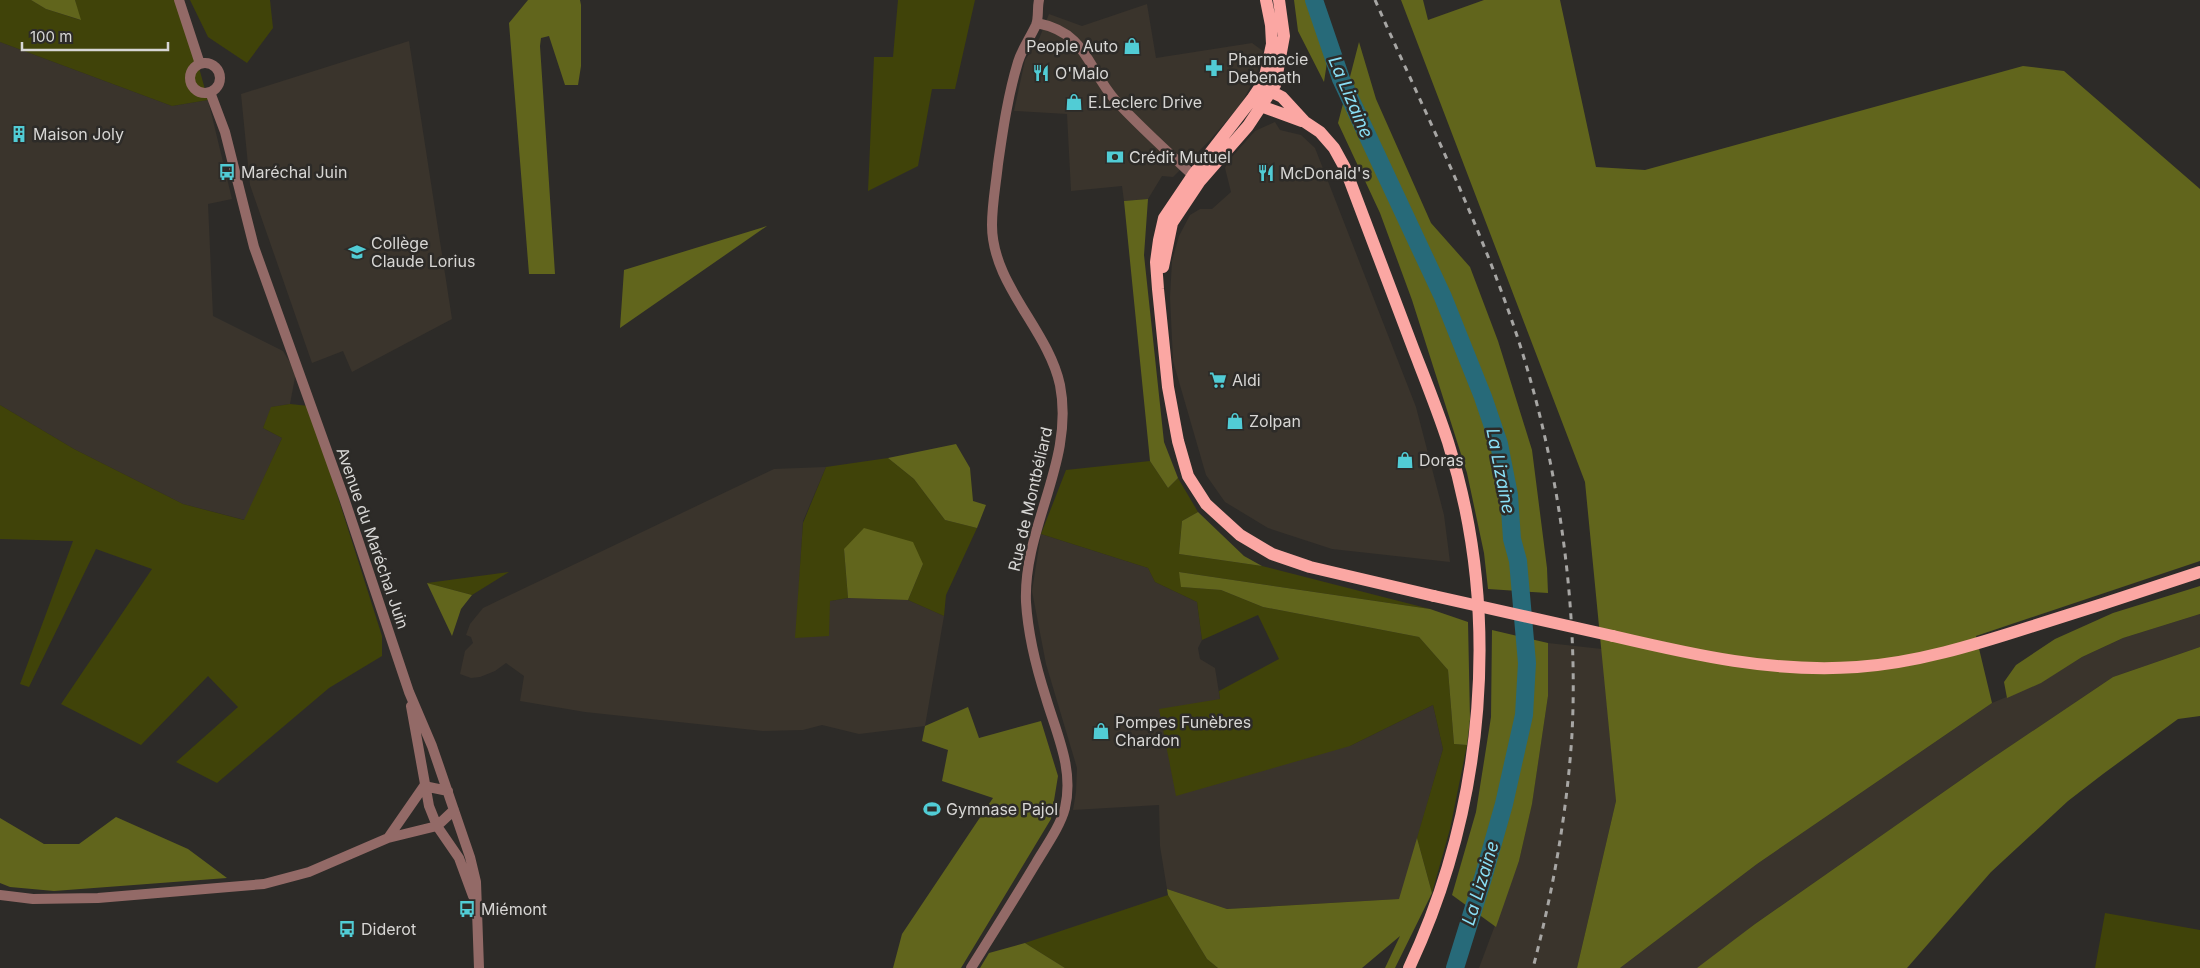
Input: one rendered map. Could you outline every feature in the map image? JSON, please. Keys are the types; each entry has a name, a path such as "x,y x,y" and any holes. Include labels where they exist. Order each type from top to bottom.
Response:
{"main road":[{"path":"1266,0 1271,25 1272,44 1266,89 1257,103 1164,218 1156,262 1168,386 1178,441 1188,476 1206,504 1240,535 1272,554 1310,567 1703,657 1750,665 1788,668 1857,668 1914,660 1976,644 2200,572"},
{"path":"1266,89 1275,85 1284,36 1279,0"},
{"path":"1266,89 1282,97 1305,122"},
{"path":"1257,103 1305,122 1320,132 1334,148 1345,168 1448,442 1464,504 1474,571 1479,650 1476,720 1471,762 1457,834 1431,917 1409,968"}],"street":[{"path":"179,0 200,64"},
{"name":"Rue de Montbéliard","path":"971,968 1054,833 1064,811 1068,790 1068,773 1063,750 1029,640 1026,601 1027,574 1032,545 1058,456 1063,408 1059,383 1052,363 1003,270 994,247 992,227 1006,109 1018,62 1026,42 1037,23 1039,0"},
{"path":"1037,23 1050,26 1074,39 1114,99 1196,178"},
{"path":"200,64 210,64 215,67 220,76 218,86 210,92 198,91 191,84 192,70 200,64"},
{"name":"Avenue du Maréchal Juin","path":"210,92 225,132 254,247 373,582 409,692 425,727 448,791 476,882 478,916"},
{"name":"Avenue du Maréchal Juin","path":"409,692 429,806 437,826 459,858 467,876 478,916"},
{"path":"388,838 424,786 435,786 448,791"},
{"path":"0,895 33,899 98,898 264,884 309,872 388,838 437,826 454,810"},
{"path":"478,916 479,968"}],"shaded area":[{"path":"0,0 31,0 46,9 80,20 75,0 180,0 208,100 172,106 0,42"},
{"path":"31,0 75,0 81,20 46,9"},
{"path":"190,0 270,0 273,28 247,63 208,37"},
{"path":"528,0 580,0 581,5 581,66 578,85 565,85 549,36 541,38 540,46 555,274 529,274 509,23"},
{"path":"898,0 975,0 955,89 932,89 918,166 868,191 874,57 893,57"},
{"path":"1294,0 1307,0 1328,56 1324,82 1298,31"},
{"path":"1401,0 1423,0 1428,20 1484,0 1560,0 1596,167 1645,170 2023,66 2064,71 2200,189 2200,561 1976,636 1992,703 1757,864 1620,968 1577,968 1616,801 1585,482"},
{"path":"1147,4 1156,58 1252,43 1263,51 1256,76 1241,104 1210,140 1173,177 1162,176 1148,199 1124,201 1122,186 1071,191 1067,114 1014,111 1025,60 1039,39 1049,14 1082,26"},
{"name":"Collège Claude Lorius","path":"409,41 452,319 352,372 343,351 312,363 250,185 241,94"},
{"path":"0,42 172,106 208,100 232,199 208,204 213,316 283,351 296,372 290,404 272,407 263,428 282,438 245,520 183,504 74,449 0,405"},
{"path":"1359,42 1376,99 1431,223 1470,267 1498,341 1532,450 1547,568 1548,593 1488,589 1484,553 1467,473 1412,300 1380,213 1338,123"},
{"path":"1275,122 1280,130 1301,135 1315,148 1416,407 1444,515 1450,562 1332,549 1268,528 1225,502 1206,475 1173,361 1170,297 1172,261 1179,236 1190,215 1200,209 1212,209 1231,192 1225,168 1229,160 1255,131"},
{"path":"1148,199 1144,255 1164,442 1178,478 1168,488 1150,461 1124,201"},
{"path":"767,226 620,328 624,270"},
{"path":"290,404 309,406 382,636 382,656 329,688 217,783 176,762 238,707 208,676 141,745 61,704 152,569 96,549 29,687 20,684 73,541 0,539 0,405 74,449 183,504 244,520 282,438 263,428 271,407"},
{"path":"956,444 970,468 973,501 986,505 977,528 945,520 914,479 888,458"},
{"path":"888,458 914,479 945,520 977,528 946,595 944,616 908,600 923,564 844,549 848,598 830,601 829,636 795,638 803,523 826,467"},
{"path":"1150,461 1168,488 1178,478 1198,512 1182,521 1179,554 1262,566 1430,609 1179,572 1182,587 1221,590 1263,607 1419,637 1448,670 1454,744 1467,745 1450,829 1432,893 1417,838 1443,749 1433,705 1350,746 1176,796 1159,709 1220,699 1219,691 1279,659 1258,615 1202,640 1197,602 1155,582 1148,568 1041,534 1066,470"},
{"path":"826,467 803,521 796,638 830,601 848,598 908,600 944,616 925,726 859,734 822,725 803,730 763,731 585,712 520,701 524,676 506,663 495,671 480,677 471,678 460,674 465,651 473,643 471,637 466,635 470,624 483,608 774,469"},
{"path":"1198,512 1244,556 1262,566 1179,554 1182,521"},
{"path":"864,528 913,542 923,564 908,600 848,598 844,549"},
{"path":"1041,534 1148,568 1155,582 1197,602 1202,640 1198,648 1200,659 1215,668 1220,699 1350,746 1433,705 1443,749 1400,899 1227,909 1167,889 1160,846 1159,805 1073,810 1077,768 1046,664 1032,591"},
{"path":"509,572 472,595 427,583"},
{"path":"1179,572 1430,609 1468,622 1470,719 1467,745 1454,744 1448,670 1419,637 1263,607 1221,590 1181,587"},
{"path":"427,583 472,595 461,609 452,636"},
{"path":"2200,586 2200,614 2123,638 2082,657 2041,683 2007,698 2004,682 2016,665 2055,639 2113,613"},
{"path":"2200,614 2200,647 2113,677 1985,763 1755,924 1700,968 1620,968 1757,864 1992,703 2040,683 2082,657 2123,638"},
{"path":"1492,630 1548,643 1548,696 1532,804 1519,861 1496,927 1452,895 1476,812 1491,717"},
{"path":"1548,643 1602,649 1616,801 1577,968 1479,968 1519,861 1532,803 1548,696"},
{"path":"2200,647 2200,716 2178,719 2068,801 1991,872 1907,968 1697,968 1755,924 1985,763 2113,677"},
{"path":"968,707 979,738 1041,721 1058,776 1051,819 961,968 893,968 902,934 993,798 942,781 948,750 922,741 925,726"},
{"path":"116,817 188,849 227,878 54,891 10,887 0,883 0,818 44,844 79,844"},
{"path":"1417,838 1432,893 1395,968 1385,968 1400,936 1362,968 1218,968 1207,959 1168,895 1167,889 1227,909 1399,899"},
{"path":"1168,895 1207,959 1218,968 1065,968 1025,943"},
{"path":"2105,913 2200,930 2200,968 2095,968"},
{"path":"1025,943 1065,968 980,968 989,953"}],"waterway":[{"name":"La Lizaine","path":"1314,0 1341,79 1443,297 1483,397 1499,444 1509,495 1512,539 1518,561 1527,663 1524,715 1504,804 1455,968"}],"railway":[{"path":"1375,0 1447,159 1481,239 1512,321 1541,420 1561,524 1572,630 1572,734 1567,793 1558,852 1533,968"}],"place":[{"name":"People Auto","path":"1132,46"},
{"name":"Pharmacie Debenath","path":"1214,68"},
{"name":"O'Malo","path":"1041,73"},
{"name":"E.Leclerc Drive","path":"1074,102"},
{"name":"Maison Joly","path":"19,134"},
{"name":"Crédit Mutuel","path":"1115,157"},
{"name":"Maréchal Juin","path":"227,172"},
{"name":"McDonald's","path":"1266,173"},
{"name":"Collège Claude Lorius","path":"357,252"},
{"name":"Aldi","path":"1218,380"},
{"name":"Zolpan","path":"1235,421"},
{"name":"Doras","path":"1405,460"},
{"name":"Pompes Funèbres Chardon","path":"1101,731"},
{"name":"Gymnase Pajol","path":"932,809"},
{"name":"Miémont","path":"467,909"},
{"name":"Diderot","path":"347,929"}]}
